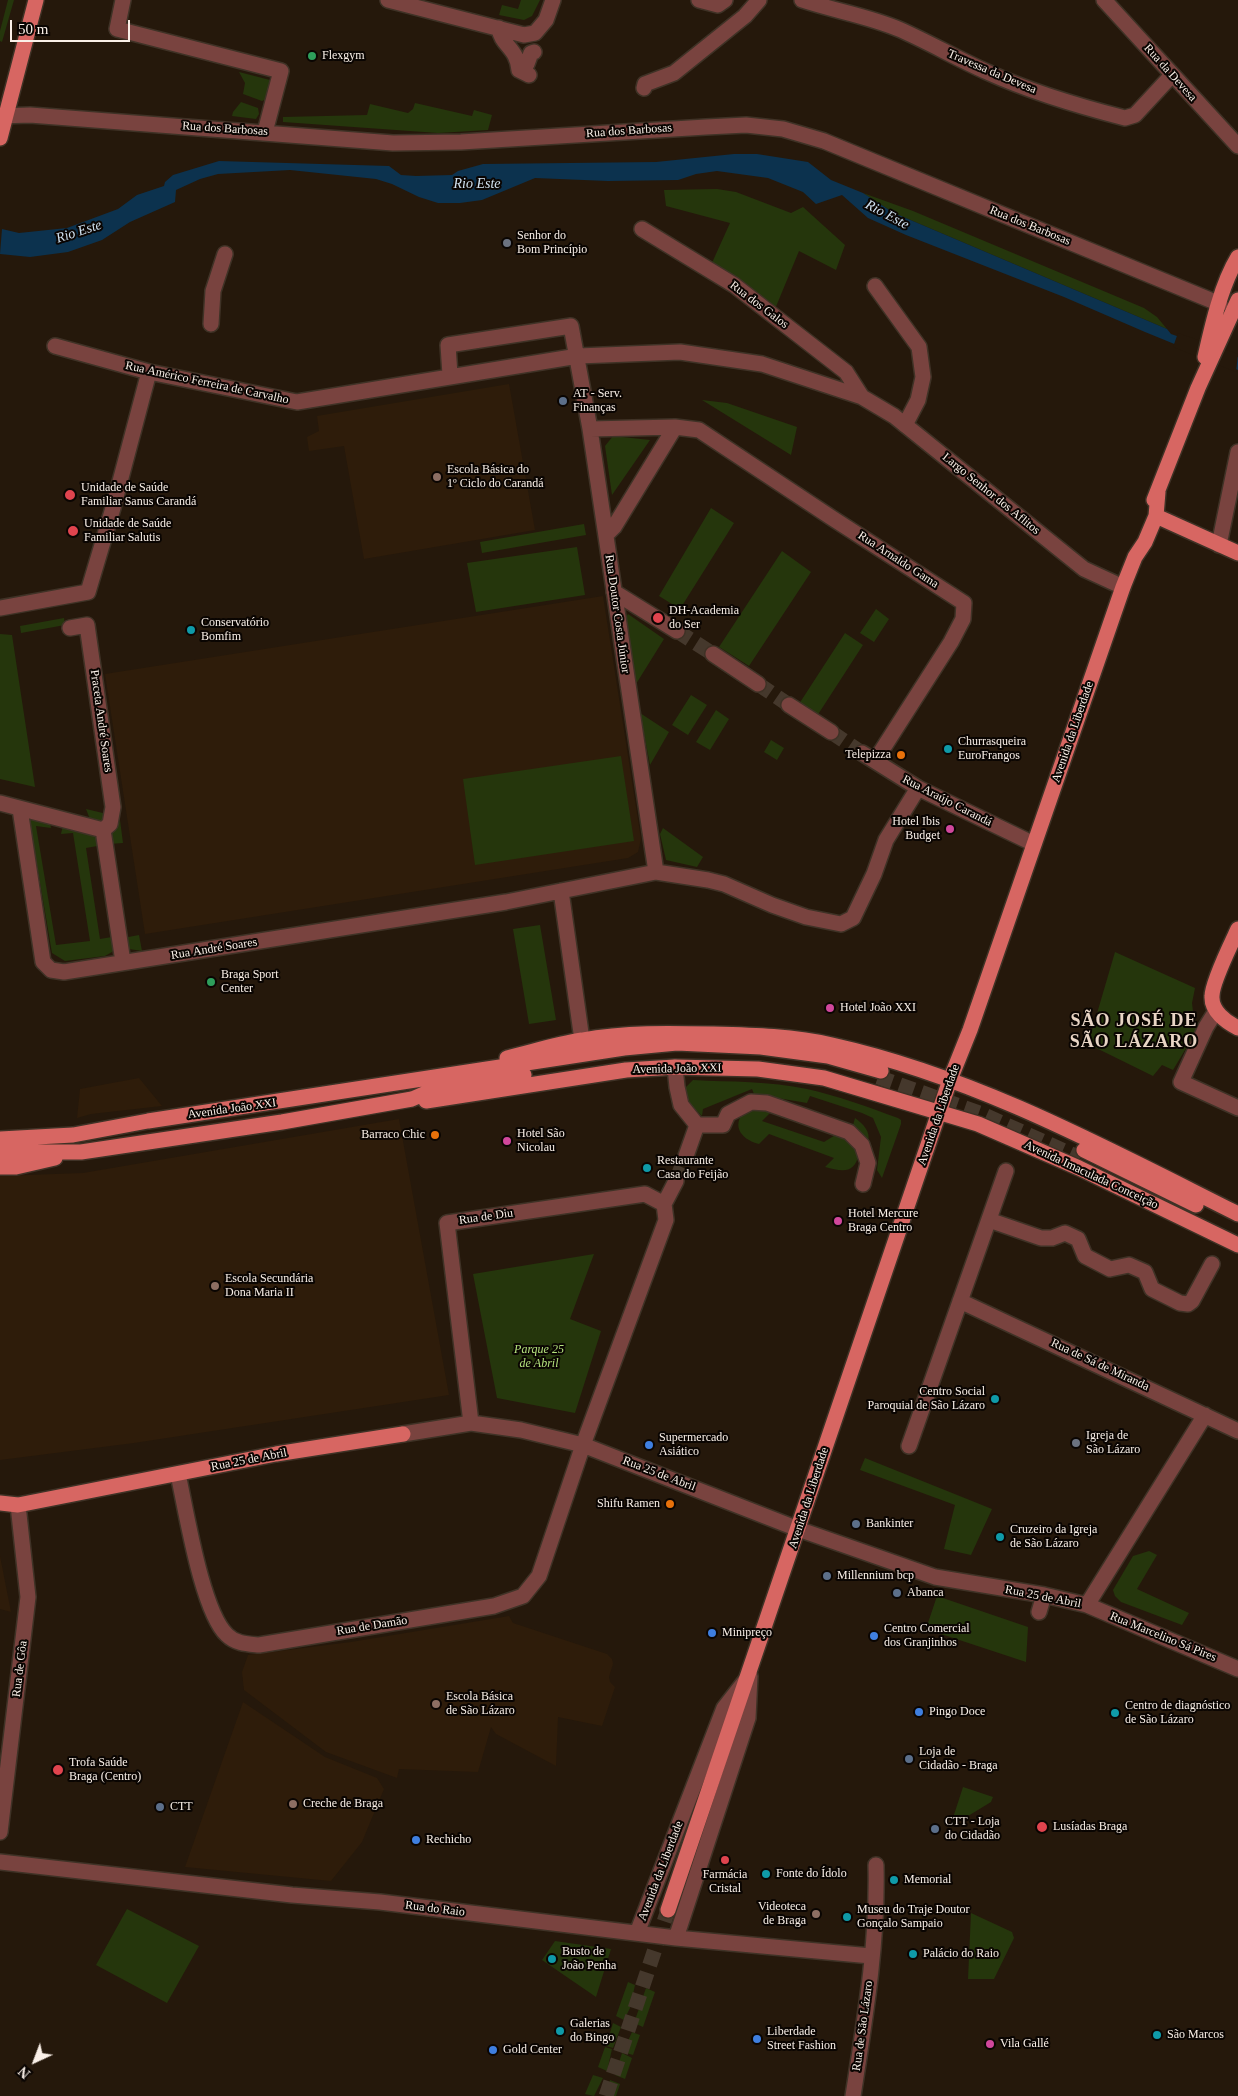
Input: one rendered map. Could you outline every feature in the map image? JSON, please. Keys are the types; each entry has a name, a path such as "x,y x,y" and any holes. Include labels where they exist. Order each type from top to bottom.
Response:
{"main road":[{"path":"0,138 3,115 36,0"},
{"name":"Avenida da Liberdade","path":"668,1910 750,1674 950,1080 970,1030 1134,557 1137,536 1158,492 1198,388 1218,328 1220,304 1232,268 1238,257"},
{"path":"1218,328 1238,300"},
{"name":"Avenida da Liberdade","path":"1134,557 1145,542 1156,516 1158,492"},
{"path":"1156,516 1238,553"},
{"path":"1238,928 1235,945 1212,996 1216,1012 1238,1028"},
{"name":"Avenida João XXI","path":"464,1074 478,1066 582,1040 678,1033 763,1035 830,1044 886,1058 950,1080"},
{"name":"Avenida João XXI","path":"0,1139 73,1135 148,1121 624,1048 677,1043 761,1047 828,1056 880,1074 759,1056 676,1053 624,1057 428,1092 412,1099 282,1122 81,1152 0,1152"},
{"name":"Avenida João XXI","path":"412,1099 430,1102 626,1070 675,1067 758,1069 824,1078 940,1112"},
{"path":"950,1080 1070,1131 1238,1214"},
{"name":"Avenida Imaculada Conceição","path":"940,1112 978,1124 1079,1168 1238,1246"},
{"path":"0,1129 14,1130 29,1138"},
{"path":"0,1167 16,1167 81,1152"},
{"name":"Avenida Imaculada Conceição","path":"1238,1225 1082,1154 1238,1236"},
{"name":"Rua 25 de Abril","path":"0,1503 18,1505 276,1454 403,1434"}],"street":[{"path":"123,0 117,29 281,71 266,132"},
{"path":"388,0 524,35 535,33 546,20 553,0"},
{"path":"699,0 718,5 725,0"},
{"path":"644,88 645,84 674,73 695,54 719,38 745,16 758,0"},
{"name":"Travessa da Devesa","path":"802,0 826,8 852,13 901,30 988,73 1037,92 1125,118 1135,114 1172,75"},
{"name":"Rua da Devesa","path":"1104,0 1238,146"},
{"path":"499,28 500,37 512,50 524,72 531,53 534,52"},
{"name":"Rua dos Barbosas","path":"3,115 30,114 394,143 461,142 716,126 746,125 782,129 824,141 1220,304"},
{"name":"Rua dos Galos","path":"642,229 734,285 846,372 862,397"},
{"path":"211,324 213,291 225,254"},
{"path":"875,286 919,347 923,377 918,400 905,424"},
{"path":"450,375 448,345 572,326 578,356"},
{"name":"Rua Américo Ferreira de Carvalho","path":"55,346 149,372 297,402 450,375 578,356 680,352 762,364 862,397"},
{"name":"Rua Doutor Costa Júnior","path":"578,356 656,872"},
{"path":"0,608 88,592 113,508 149,372"},
{"name":"Largo Senhor dos Aflitos","path":"862,397 905,424 1084,569 1123,587"},
{"path":"590,429 675,428"},
{"path":"606,535 614,527 675,428"},
{"name":"Rua Arnaldo Gama","path":"675,428 699,430 964,603 963,619 951,642 875,761"},
{"path":"1219,544 1238,452"},
{"path":"614,592 677,632"},
{"name":"Praceta André Soares","path":"70,628 87,625 113,807 110,824 103,830"},
{"path":"712,654 758,684"},
{"path":"789,705 830,732"},
{"name":"Rua Araújo Carandá","path":"862,752 918,788 1034,844"},
{"path":"656,872 724,884 772,905 806,917 841,924 852,918 874,874 886,840 918,788"},
{"path":"0,803 103,830 123,962"},
{"name":"Rua André Soares","path":"20,809 43,962 51,970 64,972 506,902 656,872"},
{"path":"562,891 582,1040"},
{"path":"1216,1012 1206,1027 1181,1082 1238,1108"},
{"path":"675,1067 676,1087 681,1105 697,1125"},
{"path":"697,1125 723,1125 728,1114 751,1102 766,1103 849,1132 862,1145 868,1163 863,1184"},
{"path":"686,1156 697,1125"},
{"path":"909,1446 1006,1171"},
{"path":"583,1445 666,1220 664,1204 676,1181"},
{"name":"Rua de Diu","path":"472,1423 447,1222 645,1194 664,1204"},
{"path":"989,1220 1041,1238 1052,1238 1065,1233 1078,1238 1085,1256 1110,1269 1129,1265 1146,1272 1152,1289 1180,1303 1188,1304 1192,1301 1212,1264"},
{"name":"Rua de Sá de Miranda","path":"960,1301 1238,1431"},
{"name":"Rua 25 de Abril","path":"403,1434 472,1423 521,1430 583,1445 798,1529 935,1577 1044,1595 1087,1605 1205,1415"},
{"name":"Rua de Damão","path":"178,1474 207,1600 227,1635 242,1644 259,1645 494,1606 524,1596 539,1576 583,1445"},
{"name":"Rua de Gôa","path":"0,1832 28,1598 18,1505"},
{"path":"1039,1612 1044,1595"},
{"name":"Rua Marcelino Sá Pires","path":"1087,1605 1238,1669"},
{"name":"Avenida da Liberdade","path":"637,1933 724,1708 750,1674"},
{"name":"Avenida da Liberdade","path":"676,1938 748,1718 750,1674"},
{"name":"Rua do Raio","path":"0,1862 292,1895 380,1902 676,1938 871,1956"},
{"name":"Rua de São Lázaro","path":"853,2096 870,1985 871,1956 875,1931 876,1865"}],"shaded area":[{"name":"Escola Básica do 1º Ciclo do Carandá","path":"509,384 535,530 364,559 344,446 309,451 307,437 319,431 317,416"},
{"path":"603,596 641,839 638,852 628,858 145,934 105,674"},
{"path":"139,1078 162,1106 91,1114 77,1118 80,1089"},
{"name":"Escola Secundária Dona Maria II","path":"399,1119 449,1395 134,1443 0,1460 0,1176 83,1173"},
{"path":"0,1556 11,1612 0,1609"},
{"name":"Escola Básica de São Lázaro","path":"509,1616 513,1623 607,1654 612,1659 613,1664 609,1677 610,1682 615,1687 602,1726 558,1717 556,1766 496,1734 491,1727 478,1772 399,1769 397,1778 326,1752 244,1690 242,1672 248,1655 351,1642"},
{"name":"Creche de Braga","path":"243,1702 325,1757 377,1778 384,1789 362,1842 331,1881 185,1867"}],"green space":[{"path":"8,0 14,0 2,42 0,41 0,31"},
{"path":"521,0 540,0 532,16 524,20 499,15 502,5 518,9"},
{"path":"239,72 270,80 267,99 262,101 243,94 245,83"},
{"path":"241,102 258,108 259,114 256,119 232,116"},
{"path":"415,103 472,116 474,110 492,115 488,130 438,133 283,122 283,117 367,115 370,104 408,113 413,109"},
{"path":"717,189 736,192 791,213 803,207 845,245 836,270 799,251 775,309 711,265 730,223 666,206 664,190"},
{"path":"863,193 913,211 1144,308 1157,317 1167,329 894,213"},
{"path":"702,400 727,403 797,427 791,455"},
{"path":"613,436 650,440 612,495 605,446"},
{"path":"711,508 734,523 680,609 659,596"},
{"path":"584,524 586,535 482,553 480,542"},
{"path":"577,547 585,595 476,612 467,563"},
{"path":"782,551 811,572 749,666 719,647"},
{"path":"876,609 889,619 874,642 860,633"},
{"path":"628,614 664,639 636,684 626,617"},
{"path":"64,618 65,625 21,633 20,626"},
{"path":"845,633 863,645 817,716 799,704"},
{"path":"0,634 12,635 35,787 0,779"},
{"path":"691,695 707,705 688,735 672,725"},
{"path":"716,710 729,719 710,750 696,742"},
{"path":"640,713 669,732 650,765"},
{"path":"771,740 784,748 777,760 764,752"},
{"path":"621,756 634,841 475,865 463,779"},
{"path":"86,809 107,814 104,821 98,823 91,822"},
{"path":"38,817 50,822 51,828 36,826 56,945 90,941 73,833 61,834 63,825 96,831 103,845 86,848 100,939 112,937 115,946 112,952 105,956 65,961 52,953 30,824 30,819"},
{"path":"120,820 123,843 109,844 110,830 118,826"},
{"path":"663,828 703,857 697,867 666,860 660,834"},
{"path":"540,925 556,1020 529,1024 513,929"},
{"path":"139,935 142,951 129,949 123,938"},
{"path":"1115,952 1195,988 1192,1003 1193,1012 1187,1012 1188,1018 1194,1018 1201,1027 1173,1070 1162,1065 1153,1076 1088,1044"},
{"path":"693,1080 793,1086 842,1098 898,1118 901,1120 901,1124 882,1178 877,1170 881,1137 873,1118 810,1096 807,1103 754,1094 752,1089 703,1109 702,1116 687,1101 684,1089"},
{"path":"748,1108 772,1111 762,1121 824,1142 837,1134 844,1135 859,1153 855,1165 847,1170 825,1167 834,1158 769,1134 759,1144 752,1142 742,1134 738,1125 739,1119"},
{"path":"855,1118 867,1131 868,1142 860,1132 852,1129"},
{"name":"Parque 25 de Abril","path":"594,1254 570,1319 601,1331 575,1413 497,1398 473,1274"},
{"path":"865,1458 992,1509 971,1555 944,1549 955,1505 860,1470"},
{"path":"1149,1551 1157,1555 1137,1589 1189,1613 1182,1625 1121,1602 1115,1596 1113,1590 1133,1556"},
{"path":"937,1596 1028,1627 1026,1662 926,1629"},
{"path":"963,1787 993,1797 991,1802 950,1827"},
{"path":"127,1909 199,1946 167,2003 96,1965"},
{"path":"971,1913 1012,1932 1014,1938 994,1979 968,1979"},
{"path":"555,1941 611,1949 596,1997 542,1960"},
{"path":"628,1982 635,1985 630,2008 624,2020 616,2016"},
{"path":"646,1988 655,1992 643,2027 634,2023"},
{"path":"613,2023 621,2027 613,2048 606,2046"},
{"path":"632,2032 640,2035 633,2055 623,2052"},
{"path":"605,2047 612,2049 607,2071 598,2067"},
{"path":"622,2053 632,2058 625,2079 615,2075"},
{"path":"593,2075 603,2078 594,2096 585,2094"},
{"path":"610,2080 620,2084 616,2096 606,2096"}],"water":[{"name":"Rio Este","path":"734,154 757,154 808,162 831,180 863,193 894,213 1167,329 1171,334 1238,357 1238,370 1064,297 906,235 868,218 842,195 816,204 803,192 768,178 717,171 696,174 678,180 608,181 535,178 482,200 460,203 438,203 376,179 290,170 218,174 200,179 176,190 175,202 130,222 102,240 68,252 30,257 0,254 2,229 19,233 67,228 118,209 137,195 164,186 165,182 173,175 219,161 389,166 401,175 416,176 452,175 458,171 483,164 656,162"}],"pier":[{"path":"1178,333 1238,354 1236,372 1173,347"}],"tunnel":[{"path":"677,631 713,654"},
{"path":"758,684 789,705"},
{"path":"831,732 862,753"},
{"path":"878,1077 982,1114 1080,1158"},
{"path":"676,1181 686,1156"},
{"path":"606,2096 668,1910"}],"place":[{"name":"Flexgym","path":"312,56"},
{"name":"Senhor do Bom Princípio","path":"507,243"},
{"name":"AT - Serv. Finanças","path":"563,401"},
{"name":"Escola Básica do 1º Ciclo do Carandá","path":"437,477"},
{"name":"Unidade de Saúde Familiar Sanus Carandá","path":"70,495"},
{"name":"Unidade de Saúde Familiar Salutis","path":"73,531"},
{"name":"DH-Academia do Ser","path":"658,618"},
{"name":"Conservatório Bomfim","path":"191,630"},
{"name":"Churrasqueira EuroFrangos","path":"948,749"},
{"name":"Telepizza","path":"901,755"},
{"name":"Hotel Ibis Budget","path":"950,829"},
{"name":"Braga Sport Center","path":"211,982"},
{"name":"Hotel João XXI","path":"830,1008"},
{"name":"Barraco Chic","path":"435,1135"},
{"name":"Hotel São Nicolau","path":"507,1141"},
{"name":"Restaurante Casa do Feijão","path":"647,1168"},
{"name":"Hotel Mercure Braga Centro","path":"838,1221"},
{"name":"Escola Secundária Dona Maria II","path":"215,1286"},
{"name":"Centro Social Paroquial de São Lázaro","path":"995,1399"},
{"name":"Igreja de São Lázaro","path":"1076,1443"},
{"name":"Supermercado Asiático","path":"649,1445"},
{"name":"Shifu Ramen","path":"670,1504"},
{"name":"Bankinter","path":"856,1524"},
{"name":"Cruzeiro da Igreja de São Lázaro","path":"1000,1537"},
{"name":"Millennium bcp","path":"827,1576"},
{"name":"Abanca","path":"897,1593"},
{"name":"Minipreço","path":"712,1633"},
{"name":"Centro Comercial dos Granjinhos","path":"874,1636"},
{"name":"Escola Básica de São Lázaro","path":"436,1704"},
{"name":"Pingo Doce","path":"919,1712"},
{"name":"Centro de diagnóstico de São Lázaro","path":"1115,1713"},
{"name":"Loja de Cidadão - Braga","path":"909,1759"},
{"name":"Trofa Saúde Braga (Centro)","path":"58,1770"},
{"name":"Creche de Braga","path":"293,1804"},
{"name":"CTT","path":"160,1807"},
{"name":"Lusíadas Braga","path":"1042,1827"},
{"name":"CTT - Loja do Cidadão","path":"935,1829"},
{"name":"Rechicho","path":"416,1840"},
{"name":"Farmácia Cristal","path":"725,1860"},
{"name":"Fonte do Ídolo","path":"766,1874"},
{"name":"Memorial","path":"894,1880"},
{"name":"Videoteca de Braga","path":"816,1914"},
{"name":"Museu do Traje Doutor Gonçalo Sampaio","path":"847,1917"},
{"name":"Palácio do Raio","path":"913,1954"},
{"name":"Busto de João Penha","path":"552,1959"},
{"name":"Galerias do Bingo","path":"560,2031"},
{"name":"São Marcos","path":"1157,2035"},
{"name":"Liberdade Street Fashion","path":"757,2039"},
{"name":"Vila Gallé","path":"990,2044"},
{"name":"Gold Center","path":"493,2050"}],"district":[{"name":"SÃO JOSÉ DE SÃO LÁZARO","path":"1134,1031"}]}
